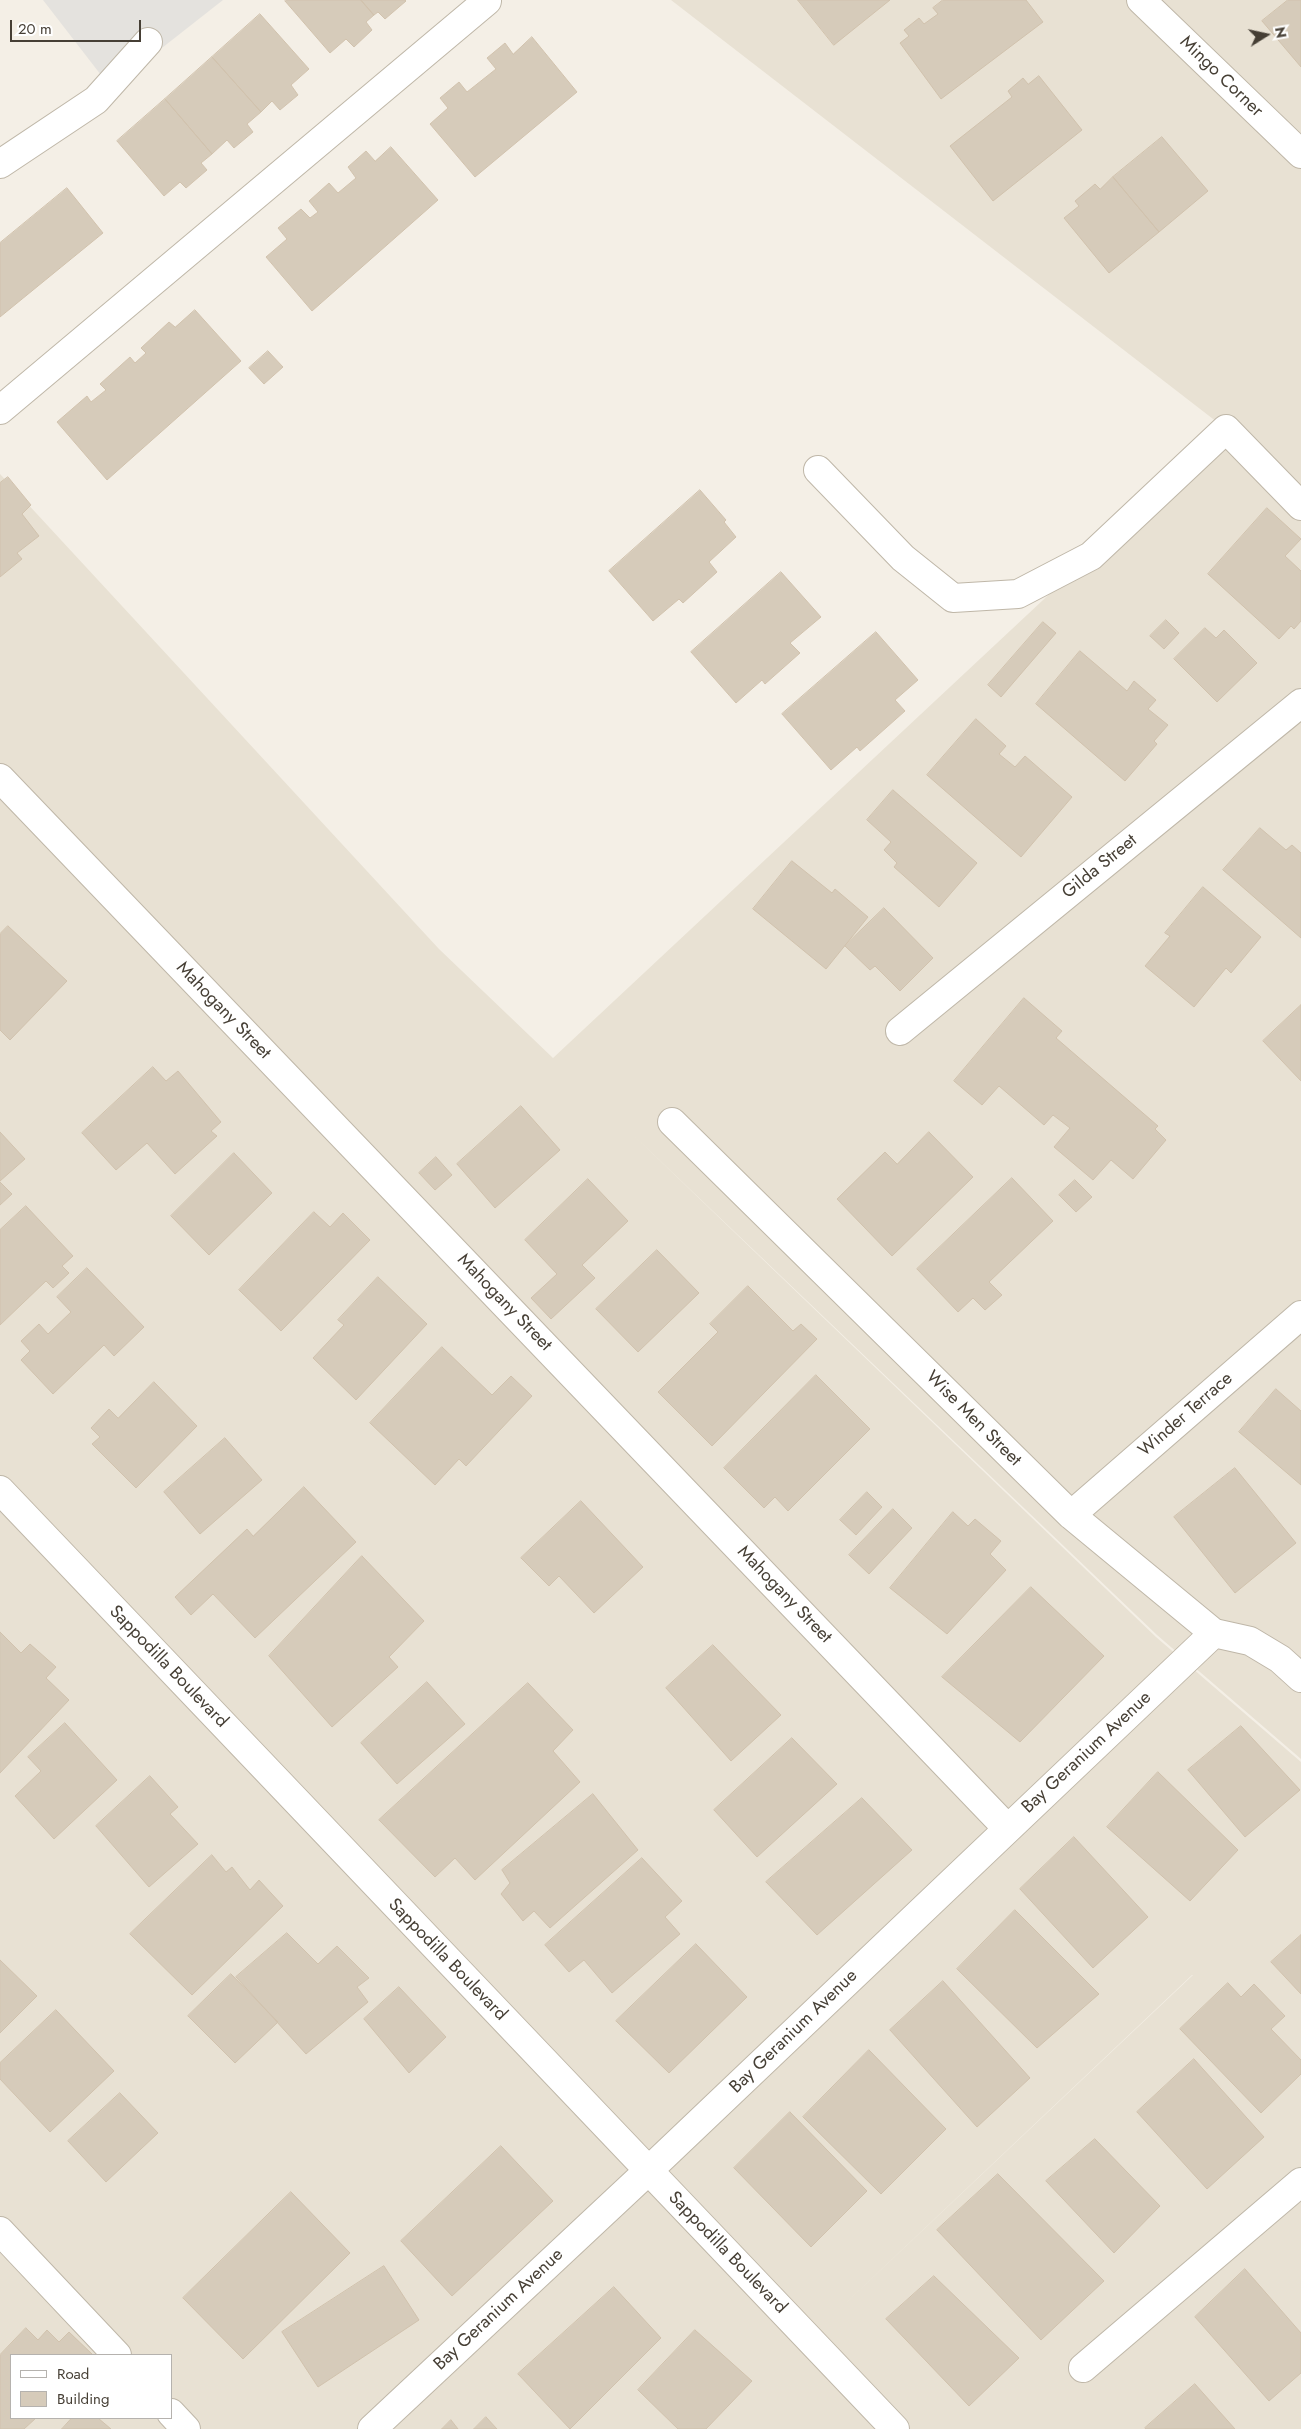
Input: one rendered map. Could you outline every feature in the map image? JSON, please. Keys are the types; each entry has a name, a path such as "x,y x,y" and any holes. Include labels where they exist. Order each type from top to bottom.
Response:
{"street":[{"name":"Mingo Corner","path":"1141,0 1301,154"},
{"path":"0,410 487,1"},
{"path":"0,164 96,100 148,42"},
{"path":"818,470 903,558 953,598 1018,594 1091,556 1226,429 1301,506"},
{"name":"Gilda Street","path":"900,1031 1301,703"},
{"name":"Mahogany Street","path":"0,778 1008,1828"},
{"name":"Wise Men Street","path":"672,1122 1071,1515 1214,1633 1250,1641 1280,1659 1301,1678"},
{"name":"Winder Terrace","path":"1071,1515 1301,1315"},
{"name":"Sappodilla Boulevard","path":"0,1490 895,2429"},
{"name":"Bay Geranium Avenue","path":"372,2429 648,2171 1214,1633"},
{"path":"1083,2368 1301,2182"},
{"path":"0,2231 116,2354"},
{"path":"172,2414 186,2429"}],"shaded area":[{"path":"43,0 223,0 111,88"},
{"path":"671,0 1301,0 1301,1759 1157,1635 629,1131 1156,1637 1301,1762 1301,2429 0,2429 0,474 439,949 553,1058 1226,429","holes":["1192,1975 1193,1975 832,2316"]}],"building":[{"path":"286,0 361,0 374,15 366,22 372,30 354,47 346,39 330,53"},
{"path":"361,0 406,1 385,19 378,12 374,15"},
{"path":"798,0 890,0 834,45"},
{"path":"943,0 1026,0 1043,22 941,99 900,43 909,36 904,30 919,18 924,24 938,14 933,8"},
{"path":"1288,0 1301,0 1301,67 1262,21"},
{"path":"260,14 309,69 291,85 298,95 280,110 272,101 261,112 212,57"},
{"path":"532,37 577,92 475,177 430,124 448,108 440,98 459,82 467,92 496,69 487,58 505,43 513,54"},
{"path":"212,57 261,112 247,124 253,132 234,148 227,140 212,154 165,99"},
{"path":"1039,76 1082,130 993,201 950,146 1012,97 1008,91 1023,78 1028,84"},
{"path":"165,99 212,154 201,163 207,170 186,188 180,182 164,196 117,141"},
{"path":"1162,137 1208,191 1159,232 1113,177"},
{"path":"391,147 438,200 312,311 266,257 287,239 278,228 301,209 310,218 318,212 309,201 329,183 338,193 356,178 348,167 366,151 375,161"},
{"path":"1113,177 1159,232 1109,273 1064,218 1079,206 1075,201 1095,184 1100,189"},
{"path":"67,188 103,233 0,317 0,243"},
{"path":"195,310 241,361 107,480 57,422 87,396 91,402 106,390 100,384 130,357 135,363 146,353 141,348 169,322 175,327"},
{"path":"268,351 283,367 264,384 249,368"},
{"path":"8,477 31,505 22,514 39,536 17,553 22,559 0,577 0,483"},
{"path":"700,490 726,520 724,522 736,537 709,562 717,572 683,603 679,599 653,621 609,571"},
{"path":"1267,508 1301,539 1285,556 1301,571 1301,621 1294,629 1291,626 1279,639 1208,574"},
{"path":"781,572 821,617 790,643 800,653 765,684 762,680 736,703 691,652"},
{"path":"1166,620 1179,633 1164,649 1150,636"},
{"path":"1043,622 1056,633 1001,697 988,685"},
{"path":"1205,628 1216,638 1224,630 1257,663 1217,702 1174,659"},
{"path":"876,632 918,680 895,700 905,711 860,751 857,747 831,770 782,714"},
{"path":"1080,651 1127,691 1134,681 1156,700 1148,709 1168,725 1154,741 1157,744 1125,781 1036,704"},
{"path":"976,719 1006,746 999,754 1015,767 1025,756 1072,797 1021,857 927,775"},
{"path":"893,790 977,863 939,907 894,867 897,863 884,850 891,842 867,820"},
{"path":"1260,828 1286,850 1292,845 1301,853 1301,938 1223,870"},
{"path":"792,861 832,893 835,889 868,917 826,969 753,909"},
{"path":"1203,887 1261,937 1231,973 1226,968 1194,1007 1145,966 1170,936 1165,933"},
{"path":"884,908 933,958 900,991 875,966 870,970 845,946"},
{"path":"8,926 67,981 10,1040 0,1030 0,934"},
{"path":"1024,998 1062,1031 1056,1038 1158,1126 1155,1129 1166,1140 1133,1179 1111,1160 1093,1180 1054,1147 1070,1128 1053,1115 1044,1125 999,1086 982,1105 954,1081"},
{"path":"1301,1005 1301,1081 1263,1041"},
{"path":"153,1067 166,1081 178,1071 221,1122 211,1131 217,1136 175,1174 147,1143 116,1170 82,1133"},
{"path":"521,1106 560,1150 495,1208 457,1164"},
{"path":"0,1132 25,1159 0,1181"},
{"path":"929,1132 973,1177 892,1256 837,1199 885,1152 897,1164"},
{"path":"234,1153 272,1193 209,1255 171,1216"},
{"path":"436,1157 452,1175 435,1190 419,1173"},
{"path":"1012,1178 1053,1221 989,1282 1002,1295 985,1310 973,1298 958,1312 917,1269"},
{"path":"588,1179 628,1221 582,1265 595,1278 551,1319 531,1298 557,1274 525,1240"},
{"path":"1075,1180 1092,1197 1076,1212 1059,1195"},
{"path":"0,1182 12,1194 0,1205"},
{"path":"26,1206 73,1256 62,1266 69,1273 53,1288 46,1281 0,1325 0,1230"},
{"path":"314,1212 330,1227 343,1213 370,1240 281,1331 239,1290"},
{"path":"657,1250 699,1293 638,1352 596,1309"},
{"path":"87,1268 144,1327 114,1356 104,1345 53,1394 21,1360 30,1351 21,1341 39,1324 48,1334 71,1312 57,1297"},
{"path":"378,1277 427,1324 356,1400 313,1358 344,1325 338,1320"},
{"path":"748,1286 793,1331 801,1324 817,1339 712,1446 658,1392 718,1332 710,1324"},
{"path":"442,1347 492,1395 511,1376 532,1396 466,1466 459,1459 435,1485 370,1423"},
{"path":"816,1375 870,1429 788,1511 775,1497 764,1508 724,1468"},
{"path":"154,1382 197,1426 136,1488 92,1444 100,1437 91,1428 109,1409 118,1418"},
{"path":"1276,1389 1301,1411 1301,1485 1239,1432"},
{"path":"225,1438 262,1480 200,1534 164,1492"},
{"path":"1235,1468 1296,1543 1235,1593 1174,1517"},
{"path":"304,1487 356,1542 255,1638 213,1594 191,1615 175,1597 247,1529 253,1536"},
{"path":"867,1492 882,1507 856,1535 840,1520"},
{"path":"581,1501 643,1567 594,1613 559,1576 549,1586 521,1558"},
{"path":"893,1509 912,1528 869,1574 849,1555"},
{"path":"953,1512 968,1526 975,1519 1001,1541 990,1554 1006,1570 947,1634 890,1588"},
{"path":"362,1556 424,1621 389,1657 398,1667 332,1727 269,1656"},
{"path":"1031,1587 1104,1656 1020,1742 942,1677"},
{"path":"0,1632 21,1653 30,1644 56,1667 46,1678 69,1700 0,1773"},
{"path":"713,1645 781,1715 731,1761 666,1688"},
{"path":"427,1682 465,1724 397,1784 361,1743"},
{"path":"528,1683 573,1730 553,1751 580,1782 475,1880 455,1858 435,1877 379,1820"},
{"path":"65,1723 117,1780 54,1839 15,1796 41,1771 28,1757"},
{"path":"1241,1726 1300,1790 1245,1837 1188,1770"},
{"path":"792,1738 837,1784 757,1857 714,1810"},
{"path":"1158,1772 1238,1850 1190,1901 1107,1827"},
{"path":"150,1776 178,1807 170,1814 198,1844 149,1887 96,1826"},
{"path":"593,1794 638,1850 550,1928 534,1911 523,1921 501,1894 510,1883 502,1870"},
{"path":"862,1798 912,1850 817,1935 766,1882"},
{"path":"1074,1837 1148,1917 1093,1968 1020,1889"},
{"path":"212,1855 226,1872 232,1867 250,1890 259,1880 283,1906 192,1995 130,1934"},
{"path":"642,1858 682,1901 665,1917 680,1934 612,1993 584,1960 569,1972 545,1945"},
{"path":"1015,1910 1099,1994 1037,2048 957,1969"},
{"path":"287,1933 318,1964 337,1946 369,1978 357,1987 368,2002 306,2054 236,1977"},
{"path":"1301,1935 1301,1994 1271,1962"},
{"path":"696,1944 747,1997 669,2073 616,2021"},
{"path":"0,1960 37,1996 0,2033"},
{"path":"231,1974 278,2022 235,2063 188,2016"},
{"path":"943,1981 1030,2078 977,2127 890,2030"},
{"path":"1228,1983 1241,1997 1254,1984 1285,2016 1271,2029 1301,2060 1301,2074 1261,2113 1180,2029"},
{"path":"399,1987 446,2037 409,2073 364,2019"},
{"path":"56,2010 114,2071 50,2132 0,2079 0,2063"},
{"path":"869,2050 946,2129 881,2194 803,2117"},
{"path":"1194,2059 1264,2137 1207,2189 1137,2112"},
{"path":"120,2093 158,2133 106,2182 68,2141"},
{"path":"790,2112 867,2191 811,2247 734,2168"},
{"path":"1095,2139 1160,2206 1114,2253 1046,2181"},
{"path":"501,2146 553,2201 452,2296 401,2241"},
{"path":"998,2174 1104,2281 1041,2340 937,2230"},
{"path":"291,2192 350,2253 243,2359 183,2298"},
{"path":"384,2266 419,2320 318,2387 282,2332"},
{"path":"1245,2269 1301,2333 1301,2373 1269,2401 1195,2317"},
{"path":"934,2276 1019,2358 969,2406 886,2319"},
{"path":"614,2287 661,2338 570,2429 518,2374"},
{"path":"26,2328 38,2340 47,2330 59,2342 69,2332 92,2354 10,2354 10,2419 35,2419 24,2429 0,2429 0,2355"},
{"path":"695,2330 752,2381 706,2429 678,2429 638,2390"},
{"path":"1195,2384 1235,2429 1145,2428"},
{"path":"486,2417 497,2429 474,2429"},
{"path":"71,2419 99,2419 111,2429 62,2429"},
{"path":"451,2420 458,2429 442,2429"}]}
